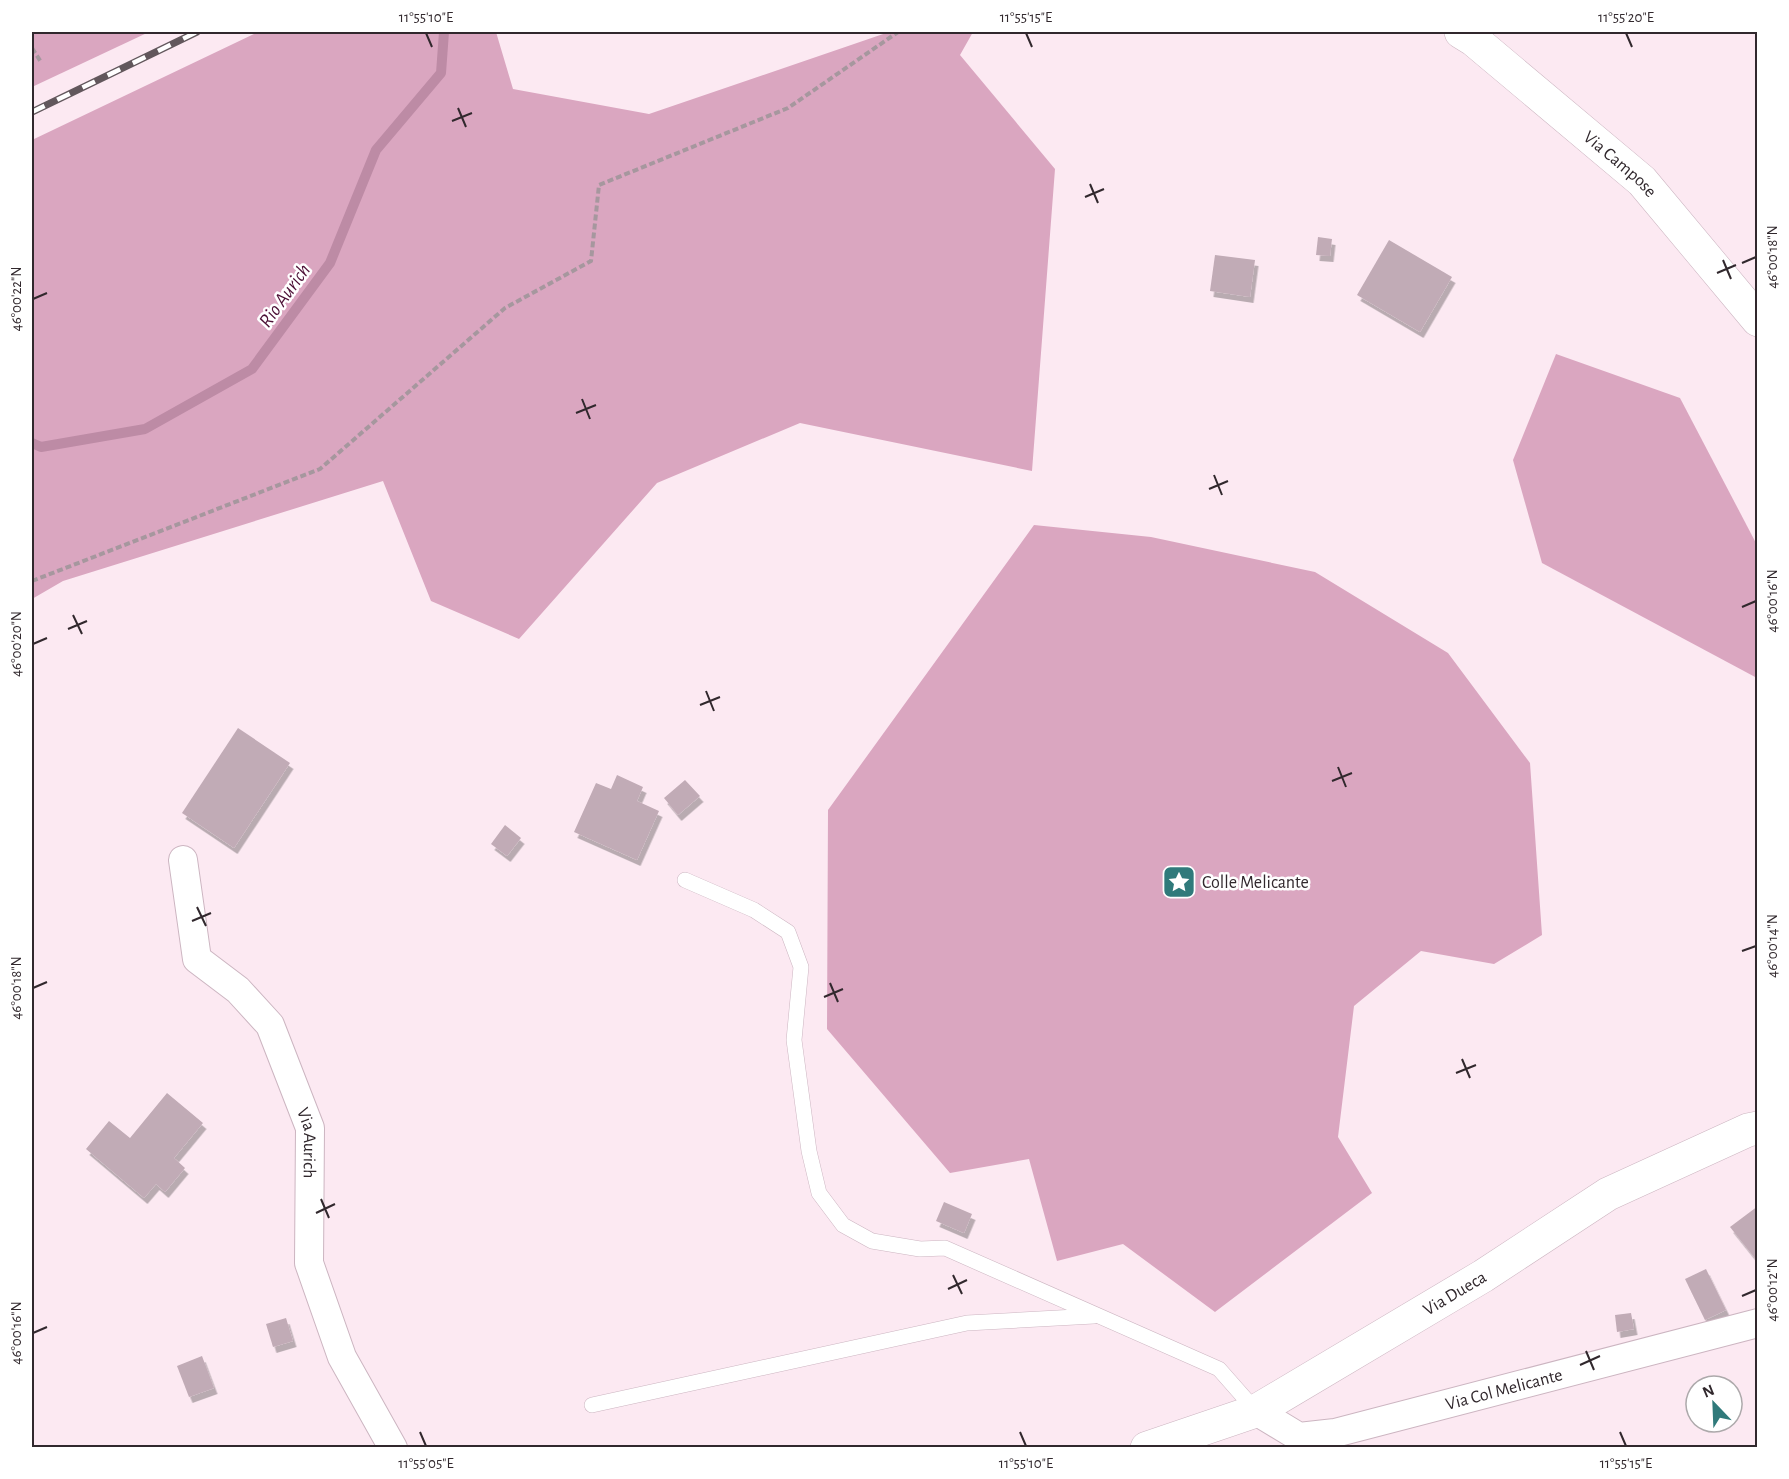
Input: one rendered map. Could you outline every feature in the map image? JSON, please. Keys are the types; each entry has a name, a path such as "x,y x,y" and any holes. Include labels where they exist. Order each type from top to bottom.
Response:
{"street":[{"name":"Via Campose","path":"1461,32 1474,40 1642,181 1758,320"},
{"name":"Via Aurich","path":"183,860 197,959 238,990 270,1025 310,1128 309,1263 342,1357 393,1448"},
{"name":"Via Dueca","path":"1147,1448 1256,1411 1483,1276 1608,1194 1748,1130 1758,1128"},
{"name":"Via Col Melicante","path":"1256,1411 1299,1437 1335,1433 1758,1323"}],"lane":[{"path":"685,880 754,910 788,932 801,967 794,1040 809,1151 819,1193 843,1225 872,1241 920,1249 945,1248 1219,1369 1256,1411"},
{"path":"592,1405 967,1323 1097,1316"}],"path":[{"path":"32,581 320,469 505,308 591,261 599,185 788,108 898,32"},
{"path":"32,48 41,62"}],"shaded area":[{"path":"32,32 149,32 32,87"},
{"path":"258,32 496,32 513,89 649,114 889,32 973,32 960,55 1055,169 1032,471 800,423 657,483 519,639 431,601 383,481 63,581 32,599 32,140"},
{"path":"1556,354 1680,398 1757,545 1757,678 1542,563 1513,460"},
{"path":"1034,525 1151,537 1315,572 1448,653 1530,763 1542,935 1494,964 1421,951 1354,1006 1338,1137 1372,1193 1215,1312 1123,1244 1057,1261 1029,1159 950,1173 827,1029 828,810"}],"building":[{"path":"1318,237 1332,239 1330,256 1316,255"},
{"path":"1389,240 1452,277 1420,332 1357,295"},
{"path":"1215,255 1255,260 1250,297 1210,291"},
{"path":"238,728 290,763 234,848 182,813"},
{"path":"617,775 643,787 637,801 659,811 637,860 574,832 596,783 611,789"},
{"path":"685,780 700,796 678,815 664,798"},
{"path":"505,825 521,838 507,856 491,844"},
{"path":"167,1093 203,1123 174,1158 185,1168 165,1192 156,1184 144,1198 86,1149 109,1121 130,1138"},
{"path":"944,1202 972,1214 964,1233 936,1221"},
{"path":"1758,1206 1758,1262 1730,1227"},
{"path":"1706,1269 1726,1310 1705,1320 1685,1279"},
{"path":"1631,1313 1634,1329 1617,1332 1615,1315"},
{"path":"286,1318 293,1341 273,1347 266,1324"},
{"path":"202,1356 214,1388 189,1397 177,1366"}],"waterway":[{"name":"Rio Aurich","path":"32,443 41,447 145,429 252,369 330,263 376,150 441,73 444,32"}],"railway":[{"path":"32,112 197,32"}],"place":[{"name":"Colle Melicante","path":"1179,882"}]}
